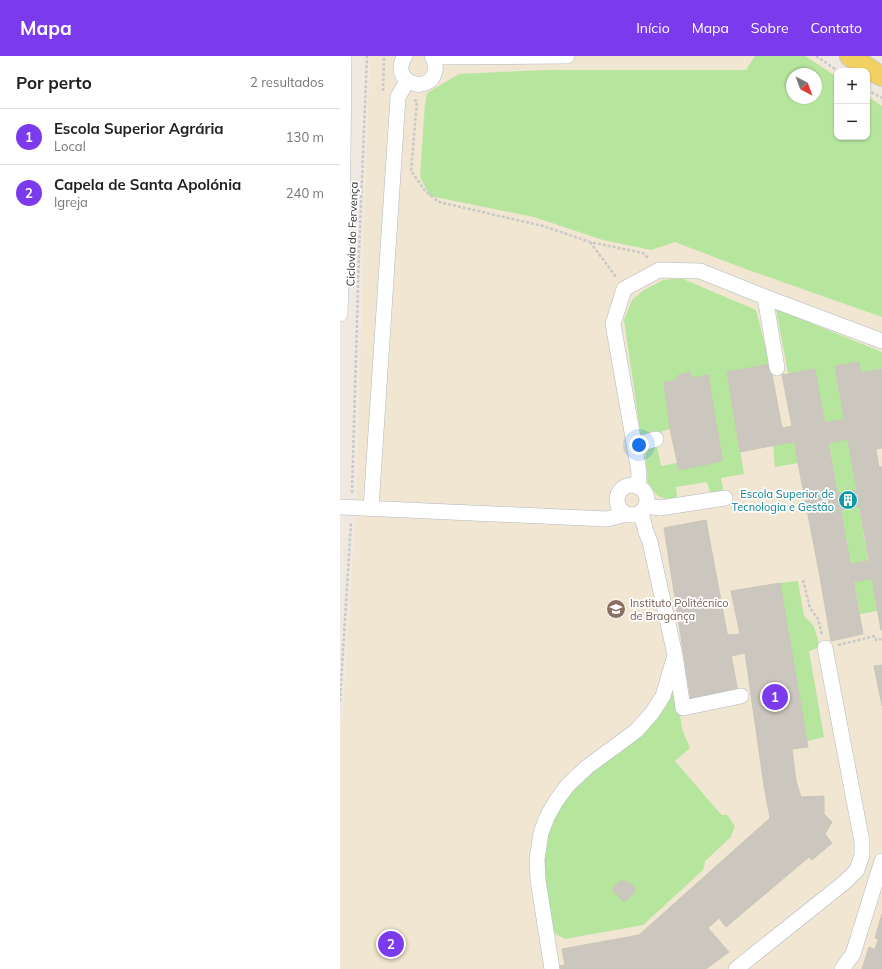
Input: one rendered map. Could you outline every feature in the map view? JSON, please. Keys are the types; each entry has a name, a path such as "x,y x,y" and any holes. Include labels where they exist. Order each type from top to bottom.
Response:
{"main road":[{"path":"850,56 882,76"}],"street":[{"path":"340,314 344,56"},
{"path":"405,56 402,60 402,72 404,77 409,82 414,84 426,83 434,75 436,63 432,57"},
{"path":"432,57 567,56"},
{"path":"371,508 398,97 407,81 409,82"},
{"path":"638,487 639,472 635,445 613,324 624,289 659,270 700,271 882,341"},
{"path":"765,297 777,368"},
{"path":"635,445 656,439"},
{"path":"626,514 622,512 617,503 618,494 624,487 633,485 645,493 647,502 644,509 646,532 650,542 675,654 683,708"},
{"path":"346,507 607,519 626,514 635,515 644,509 660,508 693,501 725,498"},
{"path":"736,969 845,882 857,870 862,855 862,842 825,648"},
{"path":"552,969 538,880 537,859 541,833 547,817 556,801 568,785 587,767 636,731 652,712 663,696 675,654"},
{"path":"668,681 683,708"},
{"path":"683,708 741,696"},
{"path":"842,969 853,954 882,861"}],"path":[{"name":"Ciclovia do Fervença","path":"340,701 346,507 367,56"},
{"path":"384,56 383,95 417,101 412,171 430,196 439,202 543,226 590,242 643,254 659,270"},
{"path":"816,56 834,68"},
{"path":"870,92 882,98"},
{"path":"590,242 624,289"},
{"path":"803,580 810,608 818,619 825,648 875,636 876,640 882,639"}],"shaded area":[{"name":"Instituto Politécnico de Bragança","path":"370,56 811,56 834,72 834,140 870,140 870,95 882,101 882,969 340,969 340,732 342,725 357,492"}],"green space":[{"path":"755,56 805,56 834,75 834,140 870,140 870,98 882,106 882,317 743,268 675,242 651,250 603,240 534,217 430,196 420,177 427,93 459,74 543,70 746,70"},
{"path":"683,279 756,310 770,364 727,372 744,474 721,478 724,493 711,496 707,482 676,487 677,497 666,499 658,496 648,484 645,450 657,447 661,466 677,463 679,470 722,461 708,375 692,378 690,372 679,375 673,381 664,382 670,429 641,437 624,320 632,300 644,290 663,280"},
{"path":"776,309 882,352 882,369 861,373 859,362 835,366 844,419 825,423 815,369 788,373"},
{"path":"848,439 856,490 838,494 829,443"},
{"path":"795,442 798,463 775,467 773,445"},
{"path":"859,506 868,561 850,564 841,510"},
{"path":"872,578 877,611 860,614 854,582"},
{"path":"798,581 804,616 814,626 820,647 809,651 824,737 807,741 780,583"},
{"path":"676,687 682,729 690,748 675,761 718,811 722,815 727,815 735,826 731,837 705,861 703,870 643,925 565,939 554,933 544,870 547,837 554,816 570,792 590,773 631,744 666,705"}],"building":[{"path":"859,362 868,412 882,410 882,435 874,437 882,480 882,630 835,366"},
{"path":"770,364 786,443 740,452 727,372"},
{"path":"815,369 863,634 831,641 782,375"},
{"path":"882,369 882,410 868,412 861,373"},
{"path":"690,372 692,378 708,375 722,461 679,470 670,429 664,382 673,381 679,375"},
{"path":"844,419 848,439 829,443 825,423"},
{"path":"792,426 795,442 786,443 782,428"},
{"path":"882,435 882,448 876,449 874,437"},
{"path":"879,467 882,467 882,480 881,480"},
{"name":"Escola Superior de Tecnologia e Gestão","path":"856,490 859,506 841,510 838,494"},
{"path":"706,520 738,692 691,701 664,528"},
{"path":"868,561 872,578 854,582 850,564"},
{"path":"780,583 808,747 792,749 796,781 764,786 745,653 731,591"},
{"path":"740,634 745,653 732,656 727,635"},
{"path":"882,665 882,706 874,666"},
{"path":"796,781 801,797 824,796 824,814 832,822 825,834 832,843 812,860 809,857 726,927 719,918 708,928 729,952 706,969 559,969 559,966 565,965 562,949 639,935 770,818 764,786"},
{"path":"620,881 626,881 635,888 633,894 624,902 612,889"},
{"path":"882,914 882,941 875,938"},
{"path":"388,933 401,938 395,954 382,949"},
{"path":"878,940 882,941 882,953 875,949"},
{"path":"869,947 882,953 882,969 862,969"}],"place":[{"name":"Escola Superior de Tecnologia e Gestão","path":"848,500"},
{"name":"Instituto Politécnico de Bragança","path":"616,609"},
{"name":"Escola Superior Agrária","path":"775,697"},
{"name":"Capela de Santa Apolónia","path":"391,944"}]}
